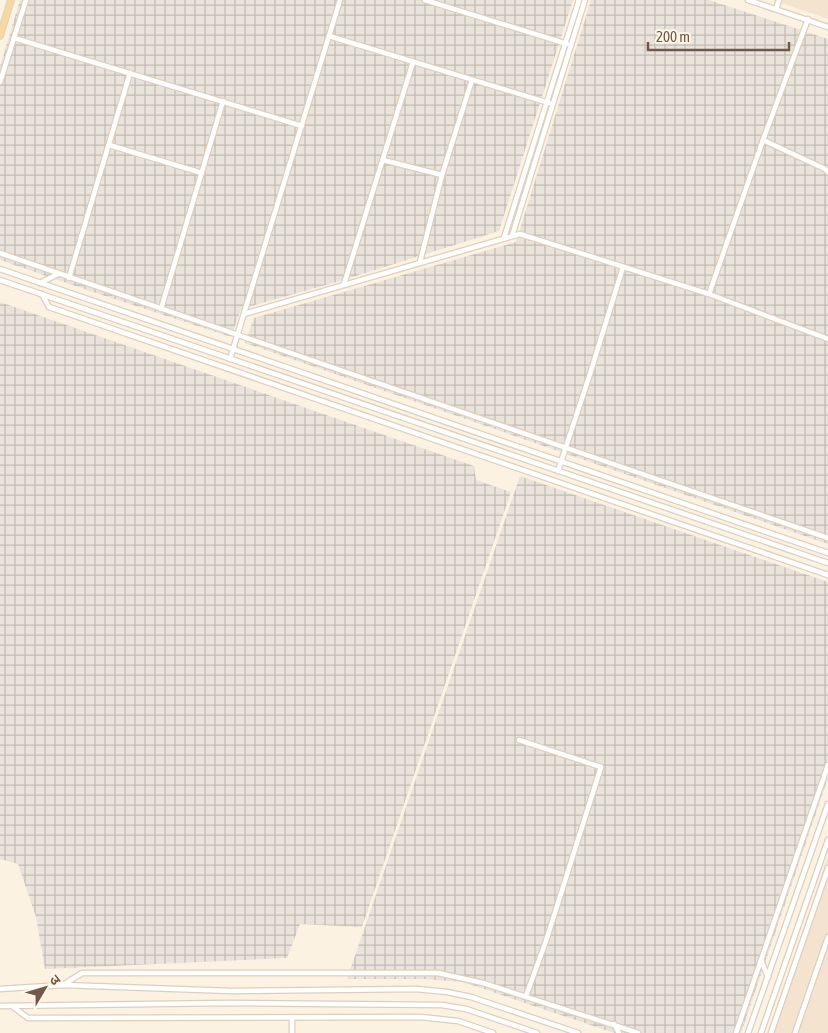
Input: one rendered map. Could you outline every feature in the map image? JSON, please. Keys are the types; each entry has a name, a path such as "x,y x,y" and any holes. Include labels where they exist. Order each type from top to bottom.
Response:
{"main road":[{"path":"0,36 11,0"}],"street":[{"path":"0,82 26,0"},
{"path":"230,358 340,0"},
{"path":"425,0 571,45"},
{"path":"504,238 579,0"},
{"path":"512,236 584,0"},
{"path":"748,0 828,27"},
{"path":"776,9 779,0"},
{"path":"709,294 763,140 808,20"},
{"path":"329,36 552,104"},
{"path":"14,38 302,126"},
{"path":"344,284 413,62"},
{"path":"69,278 130,73"},
{"path":"420,262 442,175 472,80"},
{"path":"161,309 222,101"},
{"path":"763,140 828,172"},
{"path":"109,145 202,173"},
{"path":"383,160 442,175"},
{"path":"244,314 520,234 709,294 828,338"},
{"path":"0,253 828,538"},
{"path":"558,471 622,267"},
{"path":"0,269 828,553"},
{"path":"40,283 58,274"},
{"path":"0,280 828,563"},
{"path":"42,294 49,306 828,575"},
{"path":"519,740 601,767 546,941 526,996"},
{"path":"736,1033 828,764"},
{"path":"748,1033 828,804"},
{"path":"761,1033 828,840"},
{"path":"771,1033 828,868"},
{"path":"795,1033 828,937"},
{"path":"761,959 768,977"},
{"path":"781,978 792,970"},
{"path":"63,985 82,973 438,973 526,996 638,1033"},
{"path":"0,989 63,985 232,991 416,989 471,997 578,1033"},
{"path":"0,1006 229,1003 442,1005 466,1009 537,1033"},
{"path":"12,1006 28,1018 421,1017 458,1021 493,1033"},
{"path":"292,1018 292,1033"},
{"path":"614,1024 619,1033"}],"shaded area":[{"path":"20,0 573,0 499,231 340,281 241,309 231,337 0,260 0,67"},
{"path":"591,0 709,0 828,39 828,544 245,343 254,318 516,242"},
{"path":"773,0 828,0 828,19 784,4"},
{"path":"0,302 474,466 476,480 511,492 362,927 300,924 287,958 45,969 36,917 18,864 0,859"},
{"path":"520,476 828,582 828,778 741,1033 614,1033 463,982 425,979 347,979"},
{"path":"828,856 828,1033 768,1033"}]}
